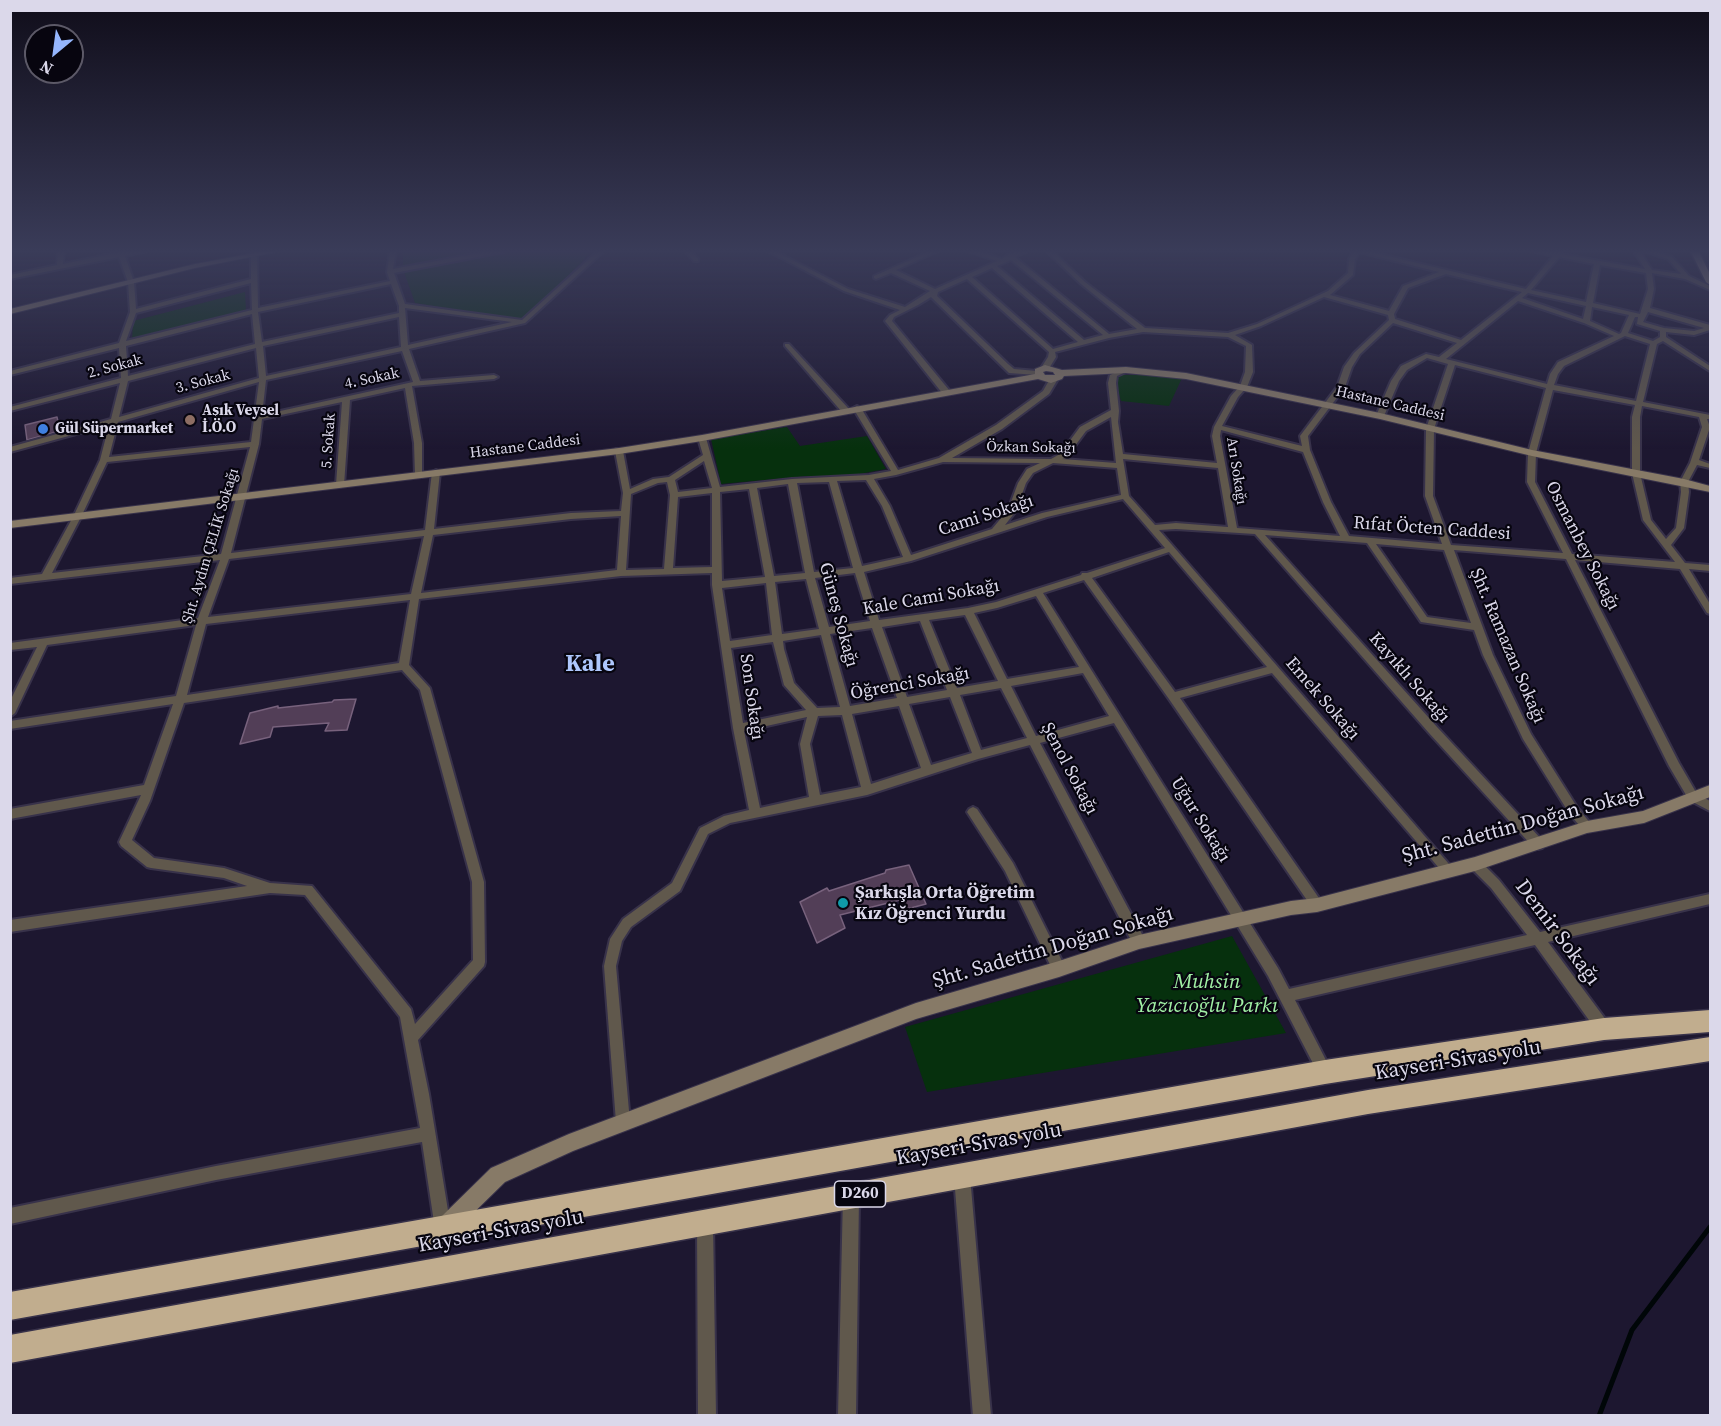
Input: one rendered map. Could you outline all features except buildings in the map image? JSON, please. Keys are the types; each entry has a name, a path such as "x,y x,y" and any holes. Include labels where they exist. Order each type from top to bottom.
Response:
{"highway":[{"name":"Kayseri-Sivas yolu","path":"10,1306 1324,1072 1604,1029 1710,1021"},
{"name":"Kayseri-Sivas yolu","path":"10,1349 1368,1102 1710,1050"}],"street":[{"path":"45,577 104,460 125,378 122,344 131,317"},
{"path":"10,373 233,317"},
{"name":"Şht. Aydın ÇELİK Sokağı","path":"256,317 263,379 255,444 225,557 202,621 180,700 148,789 125,842 151,863 224,873 270,888"},
{"name":"2. Sokak","path":"10,409 125,378 375,317"},
{"path":"403,317 405,348 417,383"},
{"name":"2. Sokak","path":"468,317 523,322"},
{"path":"523,322 529,317"},
{"path":"894,317 888,321 946,392"},
{"path":"674,495 792,481 869,477 942,460 1008,420 1046,392 1057,376 1053,369 1040,372 1012,371 954,317"},
{"path":"1014,317 1053,351"},
{"path":"1052,317 1083,343"},
{"path":"1084,317 1108,336"},
{"path":"1126,317 1143,330"},
{"path":"1053,351 1108,336 1143,330 1229,335 1277,317"},
{"path":"1346,538 1327,502 1306,450 1304,436 1341,387 1348,367 1357,353 1391,317 1462,342"},
{"path":"1440,360 1495,317"},
{"path":"1570,317 1622,335 1654,343"},
{"path":"1586,322 1588,317"},
{"path":"1622,335 1637,317"},
{"path":"1640,317 1639,323 1663,334 1710,369"},
{"path":"1658,317 1710,327"},
{"name":"3. Sokak","path":"10,450 263,379 523,322"},
{"path":"1710,327 1694,333 1663,334 1654,343 1636,417 1636,473 1647,519 1682,565 1710,611"},
{"path":"1229,335 1249,345 1249,372 1243,387"},
{"name":"Osmanbey Sokağı","path":"1622,335 1561,364 1554,374 1532,453 1531,482 1675,766 1693,797"},
{"path":"787,345 845,410"},
{"path":"1040,372 1052,357 1053,351"},
{"path":"1380,416 1395,381 1404,368 1426,356 1551,387 1707,417 1706,427 1694,461 1684,482 1685,492 1680,528 1666,545"},
{"name":"Şht. Ramazan Sokağı","path":"1452,363 1430,429 1429,496 1488,655 1527,736 1573,810 1587,826"},
{"path":"1125,496 1119,466 1112,383 1114,375 1126,370"},
{"name":"Hastane Caddesi","path":"1057,376 1126,370 1186,376 1380,416 1532,453 1710,489"},
{"name":"Hastane Caddesi","path":"10,525 619,451 702,438 1040,372"},
{"name":"4. Sokak","path":"258,418 417,383 494,377"},
{"path":"408,385 418,443 418,475"},
{"name":"Arı Sokağı","path":"1233,530 1216,436 1218,427 1235,396 1243,387"},
{"name":"5. Sokak","path":"340,485 346,399"},
{"path":"857,408 896,472"},
{"path":"995,530 1012,512 1022,483 1030,471 1064,456 1083,429 1115,411"},
{"path":"1218,427 1306,450"},
{"name":"Son Sokağı","path":"702,438 716,489 717,585 738,728 747,780 756,814"},
{"path":"104,460 255,444"},
{"path":"619,451 627,493 621,573"},
{"path":"627,493 656,481 671,478 707,456"},
{"path":"1118,456 1222,466"},
{"name":"Özkan Sokağı","path":"942,460 1052,461 1119,466"},
{"path":"1694,461 1710,466"},
{"path":"405,666 415,597 429,532 436,472"},
{"path":"869,477 885,506 908,559"},
{"path":"668,572 674,495 671,478"},
{"path":"833,480 858,570 928,772"},
{"name":"Güneş Sokağı","path":"792,481 824,633 867,790"},
{"path":"752,485 770,580 777,639 789,685 814,712 805,744 815,800"},
{"name":"Cami Sokağı","path":"717,585 858,570 908,559 1045,515 1125,496"},
{"name":"Emek Sokağı","path":"1125,496 1449,871"},
{"path":"10,581 571,516 626,513"},
{"name":"Rıfat Öcten Caddesi","path":"1151,528 1176,526 1346,538 1710,568"},
{"name":"Kayıklı Sokağı","path":"1258,533 1433,730 1538,843"},
{"path":"1369,540 1424,620 1479,627"},
{"name":"Kale Cami Sokağı","path":"727,645 968,611 1170,549"},
{"path":"10,647 202,621 621,573 716,570"},
{"path":"1085,575 1173,696 1317,904"},
{"name":"Uğur Sokağı","path":"1038,591 1240,920 1285,996 1324,1072"},
{"name":"Şenol Sokağı","path":"968,611 1139,942"},
{"path":"924,618 978,755"},
{"path":"10,713 44,642"},
{"path":"10,725 405,666"},
{"path":"405,666 425,688 478,882 479,962 411,1038"},
{"name":"Öğrenci Sokağı","path":"738,728 814,712 846,711 1087,669"},
{"path":"1173,696 1273,669"},
{"path":"623,1122 610,966 616,939 627,923 675,887 704,831 728,819 867,790 978,755 1115,719"},
{"path":"10,814 148,789"},
{"name":"Şht. Sadettin Doğan Sokağı","path":"443,1230 498,1175 569,1143 916,1011 1059,969 1139,942 1317,904 1475,864 1587,826 1644,817 1710,791"},
{"path":"1693,797 1710,806"},
{"path":"973,812 1009,867 1059,969"},
{"name":"Demir Sokağı","path":"1475,864 1495,884 1561,968 1604,1029"},
{"path":"10,926 270,888 308,890 406,1014 443,1230"},
{"path":"1285,996 1710,899"},
{"path":"10,1216 216,1173 428,1134"},
{"path":"962,1176 982,1416"},
{"path":"847,1416 851,1196"},
{"path":"705,1222 707,1416"}],"green space":[{"path":"150,317 226,317 132,342 133,321"},
{"path":"500,317 526,317 522,320"},
{"path":"1114,375 1160,375 1182,378 1169,406 1121,401"},
{"path":"787,427 800,446 867,436 886,469 838,478 808,476 721,484 711,439"},
{"name":"Muhsin Yazıcıoğlu Parkı","path":"1232,936 1286,1033 927,1092 905,1027"}],"waterway":[{"path":"1599,1416 1632,1330 1710,1227"}],"place":[{"name":"Aşık Veysel İ.Ö.O","path":"190,420"},
{"name":"Gül Süpermarket","path":"43,429"},
{"name":"Şarkışla Orta Öğretim Kız Öğrenci Yurdu","path":"843,903"}],"district":[{"name":"Kale","path":"590,665"}]}
